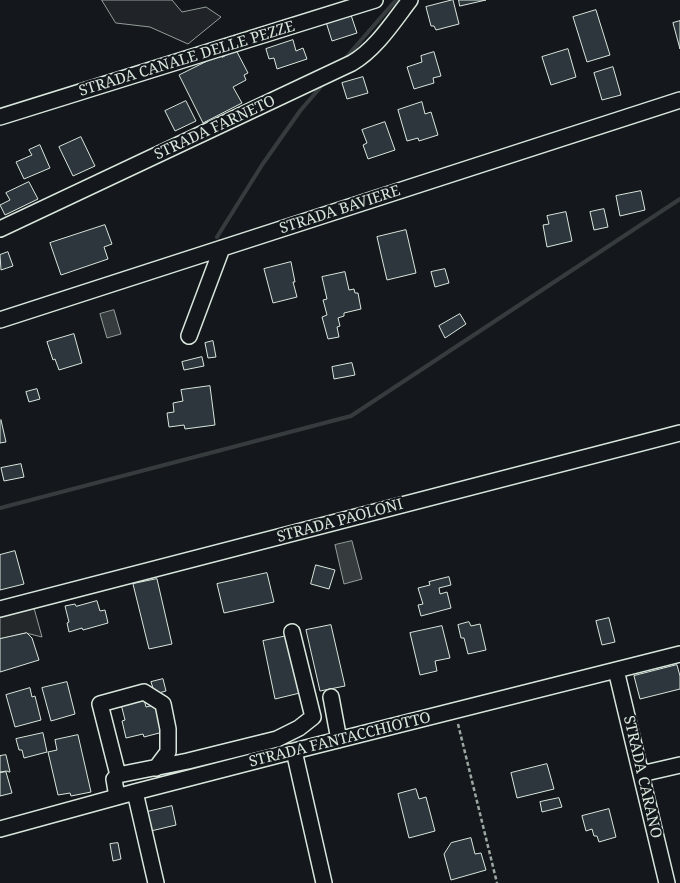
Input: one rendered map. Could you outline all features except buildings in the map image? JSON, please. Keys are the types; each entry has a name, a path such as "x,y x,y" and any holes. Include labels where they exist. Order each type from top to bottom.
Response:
{"street":[{"name":"STRADA CANALE DELLE PEZZE","path":"0,117 375,0"},
{"name":"STRADA FARNETO","path":"0,229 341,69 370,50 410,0"},
{"name":"STRADA BAVIERE","path":"0,320 680,100"},
{"path":"189,336 222,248"},
{"name":"STRADA PAOLONI","path":"0,609 680,433"},
{"path":"292,632 313,717"},
{"name":"STRADA FANTACCHIOTTO","path":"0,829 294,751 680,654"},
{"name":"STRADA CARANO","path":"616,670 667,883"},
{"path":"118,776 100,704 144,692 163,704 168,730 168,752 156,768"},
{"path":"330,698 339,740"},
{"path":"117,797 114,779 118,776 277,739 299,728 313,717 334,717"},
{"path":"294,751 324,883"},
{"path":"168,752 180,763"},
{"path":"641,774 680,764"},
{"path":"135,792 156,883"}],"path":[{"path":"455,711 496,883"}],"shaded area":[{"path":"102,0 172,0 182,12 206,7 221,17 188,44 150,27 116,23"},
{"path":"114,310 121,334 107,338 100,314"},
{"path":"352,541 362,579 344,584 335,545"},
{"path":"34,608 42,637 26,633 0,639 0,617"}],"waterway":[{"path":"343,61 396,0"},
{"path":"217,237 262,165 300,111 324,83"},
{"path":"0,508 351,416 680,199"}]}
